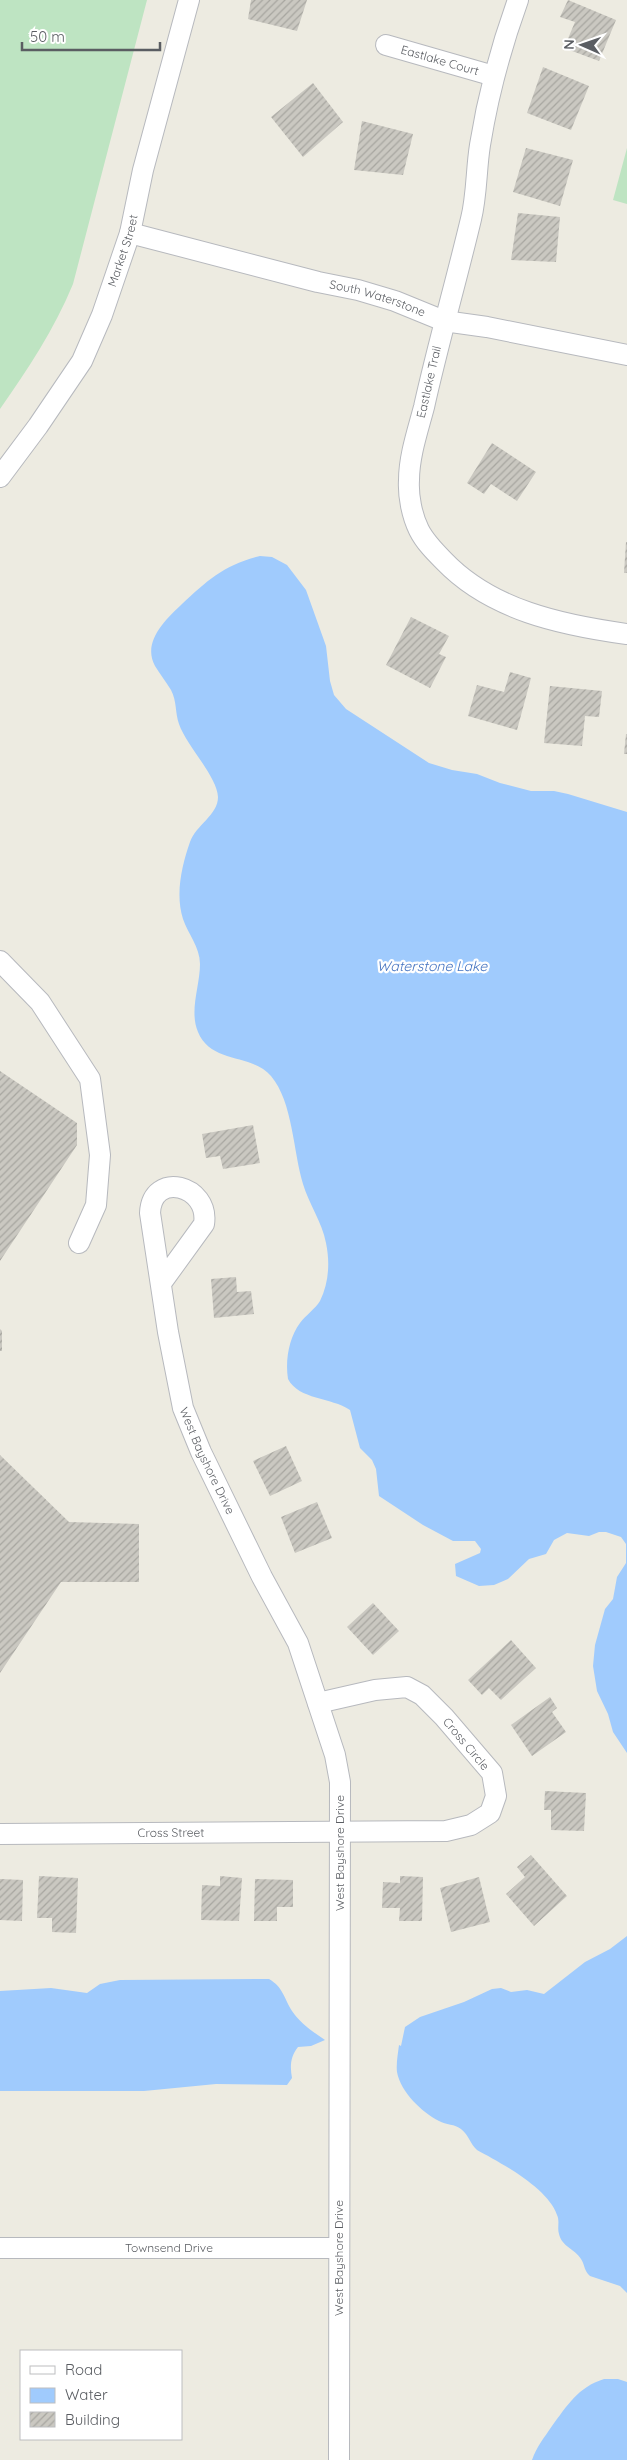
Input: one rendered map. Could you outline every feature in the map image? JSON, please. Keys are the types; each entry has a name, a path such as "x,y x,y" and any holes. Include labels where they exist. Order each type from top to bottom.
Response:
{"street":[{"name":"Market Street","path":"3,466 82,361 102,315 130,233 143,170 189,0"},
{"name":"Eastlake Trail","path":"518,0 494,76 480,146 477,189 472,218 444,321 410,466 409,493 419,530 432,549 451,569 473,586 499,602 558,621 627,634"},
{"name":"Eastlake Court","path":"386,45 494,76"},
{"name":"South Waterstone","path":"130,233 358,290 396,301 444,321 487,327 627,355"},
{"path":"0,961 40,1002 90,1079 100,1155 96,1205 79,1243"},
{"name":"West Bayshore Drive","path":"162,1282 168,1332 183,1408 201,1452 262,1577 298,1643 335,1755 340,1782 339,2460"},
{"name":"Cross Circle","path":"318,1703 375,1690 407,1687 422,1695 444,1717 492,1774 496,1796 490,1812 471,1825 446,1831 341,1833"},
{"name":"Cross Street","path":"0,1834 341,1833"},
{"name":"Townsend Drive","path":"0,2248 338,2248"}],"green space":[{"path":"0,0 147,0 73,284 58,317 40,349 0,409"},
{"path":"627,148 627,204 613,200"}],"water":[{"name":"Waterstone Lake","path":"260,556 272,557 287,565 306,590 326,646 330,681 334,695 346,709 429,763 452,770 477,774 500,783 531,791 554,791 568,794 627,812 627,1753 613,1732 608,1714 597,1691 593,1666 595,1645 605,1609 613,1599 617,1577 626,1563 626,1544 621,1537 606,1532 599,1532 589,1536 567,1533 554,1540 546,1554 529,1559 508,1579 494,1585 479,1586 456,1576 455,1564 480,1553 481,1549 475,1541 453,1541 423,1525 379,1496 376,1469 372,1460 360,1448 350,1410 307,1395 293,1386 288,1379 288,1357 293,1335 300,1323 320,1301 327,1280 328,1258 326,1243 322,1228 303,1184 292,1128 284,1099 278,1087 271,1076 263,1069 212,1049 204,1042 198,1032 195,1007 200,964 196,946 183,919 180,900 180,880 190,842 197,830 211,815 218,797 207,770 183,732 178,720 173,694 155,666 151,648 157,632 163,624 175,610 200,588 226,569"},
{"path":"627,1936 627,2293 620,2286 590,2276 578,2255 563,2242 558,2232 557,2215 544,2195 523,2177 477,2150 461,2129 439,2121 419,2107 399,2080 397,2066 399,2045 401,2046 405,2027 420,2017 464,2002 492,1989 501,1988 511,1992 527,1990 544,1994 585,1962 610,1949"},
{"path":"269,1979 280,1989 292,2011 299,2019 325,2040 311,2046 298,2047 291,2062 292,2078 287,2085 216,2084 144,2091 0,2091 0,1991 51,1988 87,1993 100,1984 120,1980"},
{"path":"604,2379 618,2379 627,2382 627,2460 532,2460 543,2438 574,2398 587,2387"}],"building":[{"path":"251,0 307,0 297,31 248,19"},
{"path":"568,0 616,20 599,61 564,48 575,22 560,17"},
{"path":"543,67 589,86 571,130 527,113"},
{"path":"313,83 343,122 303,157 271,117"},
{"path":"362,121 413,134 403,175 354,170"},
{"path":"526,148 573,160 560,206 513,192"},
{"path":"518,213 560,217 556,262 511,260"},
{"path":"492,443 536,472 517,501 491,484 484,494 467,483"},
{"path":"626,542 627,573 624,573"},
{"path":"411,617 449,636 439,654 446,657 430,688 386,665"},
{"path":"510,672 531,678 517,730 468,716 477,685 504,692"},
{"path":"550,686 602,691 599,717 585,716 582,746 544,743"},
{"path":"626,734 627,754 624,754"},
{"path":"0,1071 77,1123 77,1145 0,1261"},
{"path":"253,1125 260,1163 223,1169 220,1156 206,1158 202,1134"},
{"path":"236,1277 237,1292 251,1291 254,1314 214,1318 211,1279"},
{"path":"0,1329 2,1331 2,1351 0,1351"},
{"path":"286,1446 302,1481 270,1496 253,1461"},
{"path":"0,1455 69,1522 139,1524 139,1582 61,1582 0,1673"},
{"path":"317,1502 332,1538 295,1553 281,1517"},
{"path":"373,1603 399,1631 373,1655 347,1627"},
{"path":"511,1640 536,1668 501,1700 489,1688 482,1695 468,1680"},
{"path":"550,1697 557,1708 552,1712 566,1732 532,1756 511,1725"},
{"path":"545,1791 586,1793 584,1831 551,1830 551,1810 544,1810"},
{"path":"531,1855 567,1896 534,1926 506,1894 525,1877 517,1867"},
{"path":"39,1876 78,1878 76,1933 52,1932 52,1918 37,1918"},
{"path":"220,1876 242,1878 239,1921 201,1920 202,1885 220,1886"},
{"path":"400,1876 423,1877 422,1921 399,1921 400,1908 382,1908 383,1882 400,1883"},
{"path":"479,1877 490,1922 451,1932 440,1888"},
{"path":"0,1879 23,1880 22,1921 0,1920"},
{"path":"255,1879 293,1880 293,1907 277,1907 277,1921 254,1921"}]}
